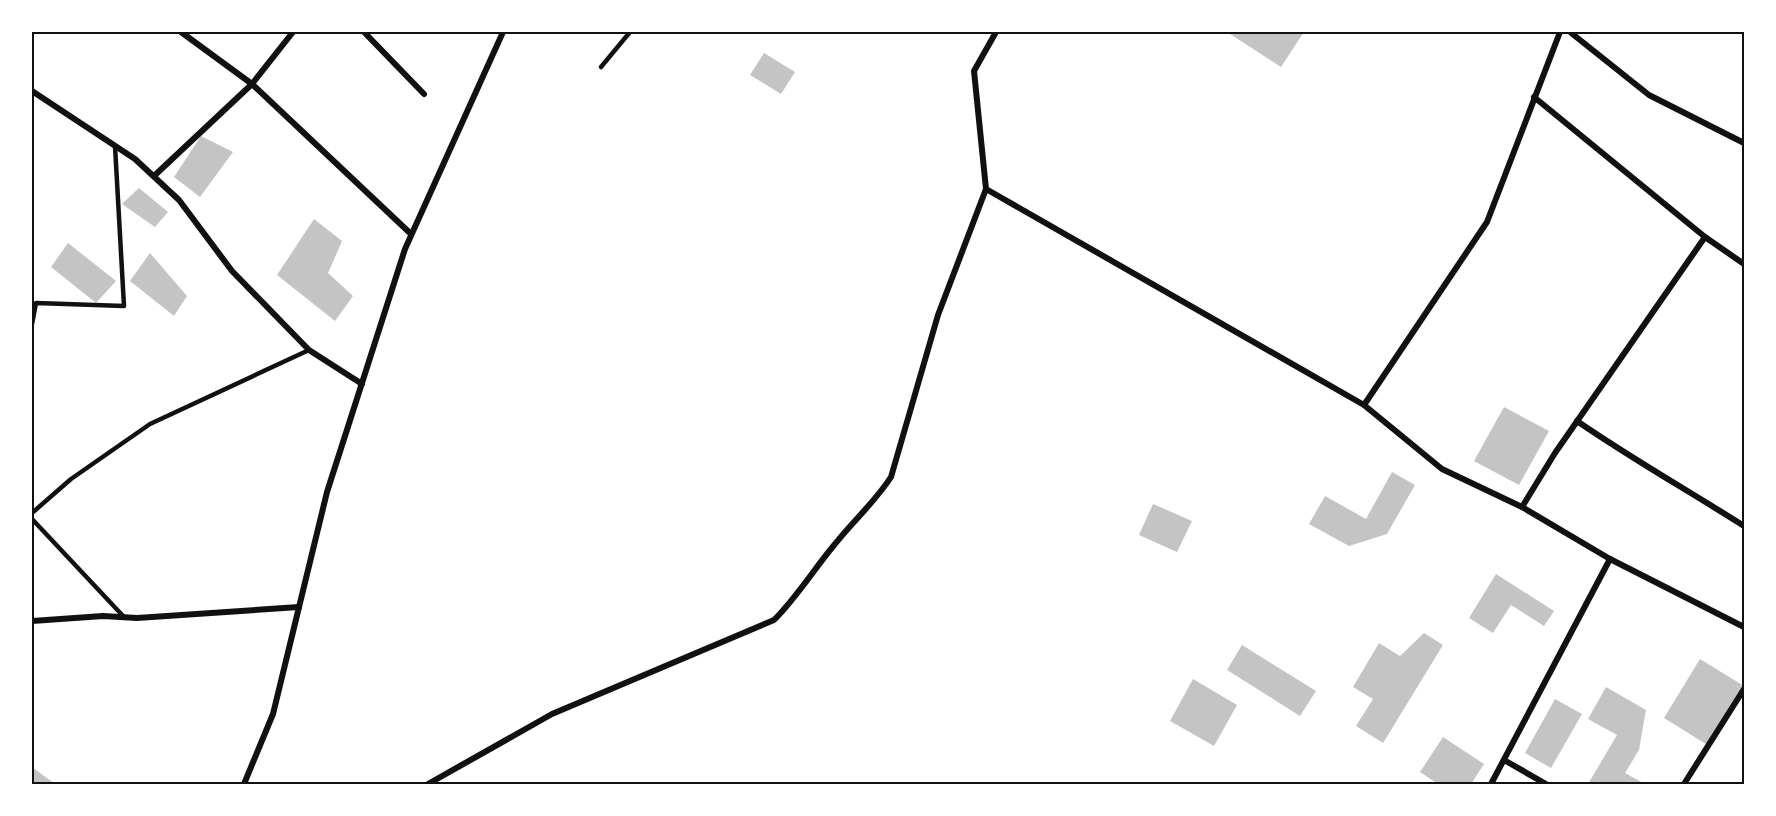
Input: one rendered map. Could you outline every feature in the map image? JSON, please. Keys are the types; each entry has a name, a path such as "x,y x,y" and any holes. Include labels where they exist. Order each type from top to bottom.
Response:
{"street":[{"path":"180,32 252,84 411,234"},
{"path":"154,176 252,84 293,32"},
{"path":"364,32 424,94"},
{"path":"244,784 273,714 327,492 411,234 503,32"},
{"path":"428,784 552,714 774,620 790,604 836,543 877,499 891,477 938,315 986,189 974,72 996,32"},
{"path":"1364,405 1486,222 1560,32"},
{"path":"1570,32 1649,95 1744,143"},
{"path":"32,92 135,159 179,200 232,271 309,350 362,384"},
{"path":"1533,98 1705,237 1744,264"},
{"path":"986,189 1364,405 1442,469 1522,507 1610,559 1744,627"},
{"path":"1522,507 1577,421 1705,237"},
{"path":"1577,421 1623,453 1663,474 1744,526"},
{"path":"1491,784 1610,559"},
{"path":"32,621 299,607"},
{"path":"1684,784 1744,689"},
{"path":"1504,760 1546,784"}],"lane":[{"path":"601,67 630,32"},
{"path":"32,324 36,303 124,306 115,146"},
{"path":"32,513 71,478 150,424 309,350"},
{"path":"32,519 123,617"}],"building":[{"path":"1227,32 1304,32 1281,67"},
{"path":"764,53 795,72 781,94 750,75"},
{"path":"201,136 233,152 200,197 174,177"},
{"path":"139,188 168,212 155,227 122,204"},
{"path":"314,219 342,241 328,273 353,296 335,321 277,275"},
{"path":"68,243 116,281 96,303 51,267"},
{"path":"150,253 187,296 174,316 130,281"},
{"path":"1504,407 1549,431 1519,485 1474,461"},
{"path":"1392,472 1415,485 1387,534 1349,546 1309,524 1325,496 1366,519"},
{"path":"1153,504 1192,521 1177,552 1139,535"},
{"path":"1496,574 1554,611 1544,626 1511,605 1493,633 1469,618"},
{"path":"1424,633 1443,645 1383,743 1356,726 1373,699 1353,687 1379,643 1400,656"},
{"path":"1242,645 1316,691 1300,716 1227,670"},
{"path":"1700,659 1744,686 1709,746 1664,718"},
{"path":"1193,679 1237,705 1214,746 1170,721"},
{"path":"1606,687 1646,710 1639,750 1625,773 1645,784 1588,784 1617,735 1588,719"},
{"path":"1555,699 1582,714 1551,768 1525,753"},
{"path":"1443,737 1484,764 1471,784 1438,784 1420,772"},
{"path":"32,767 55,784 32,784"}]}
